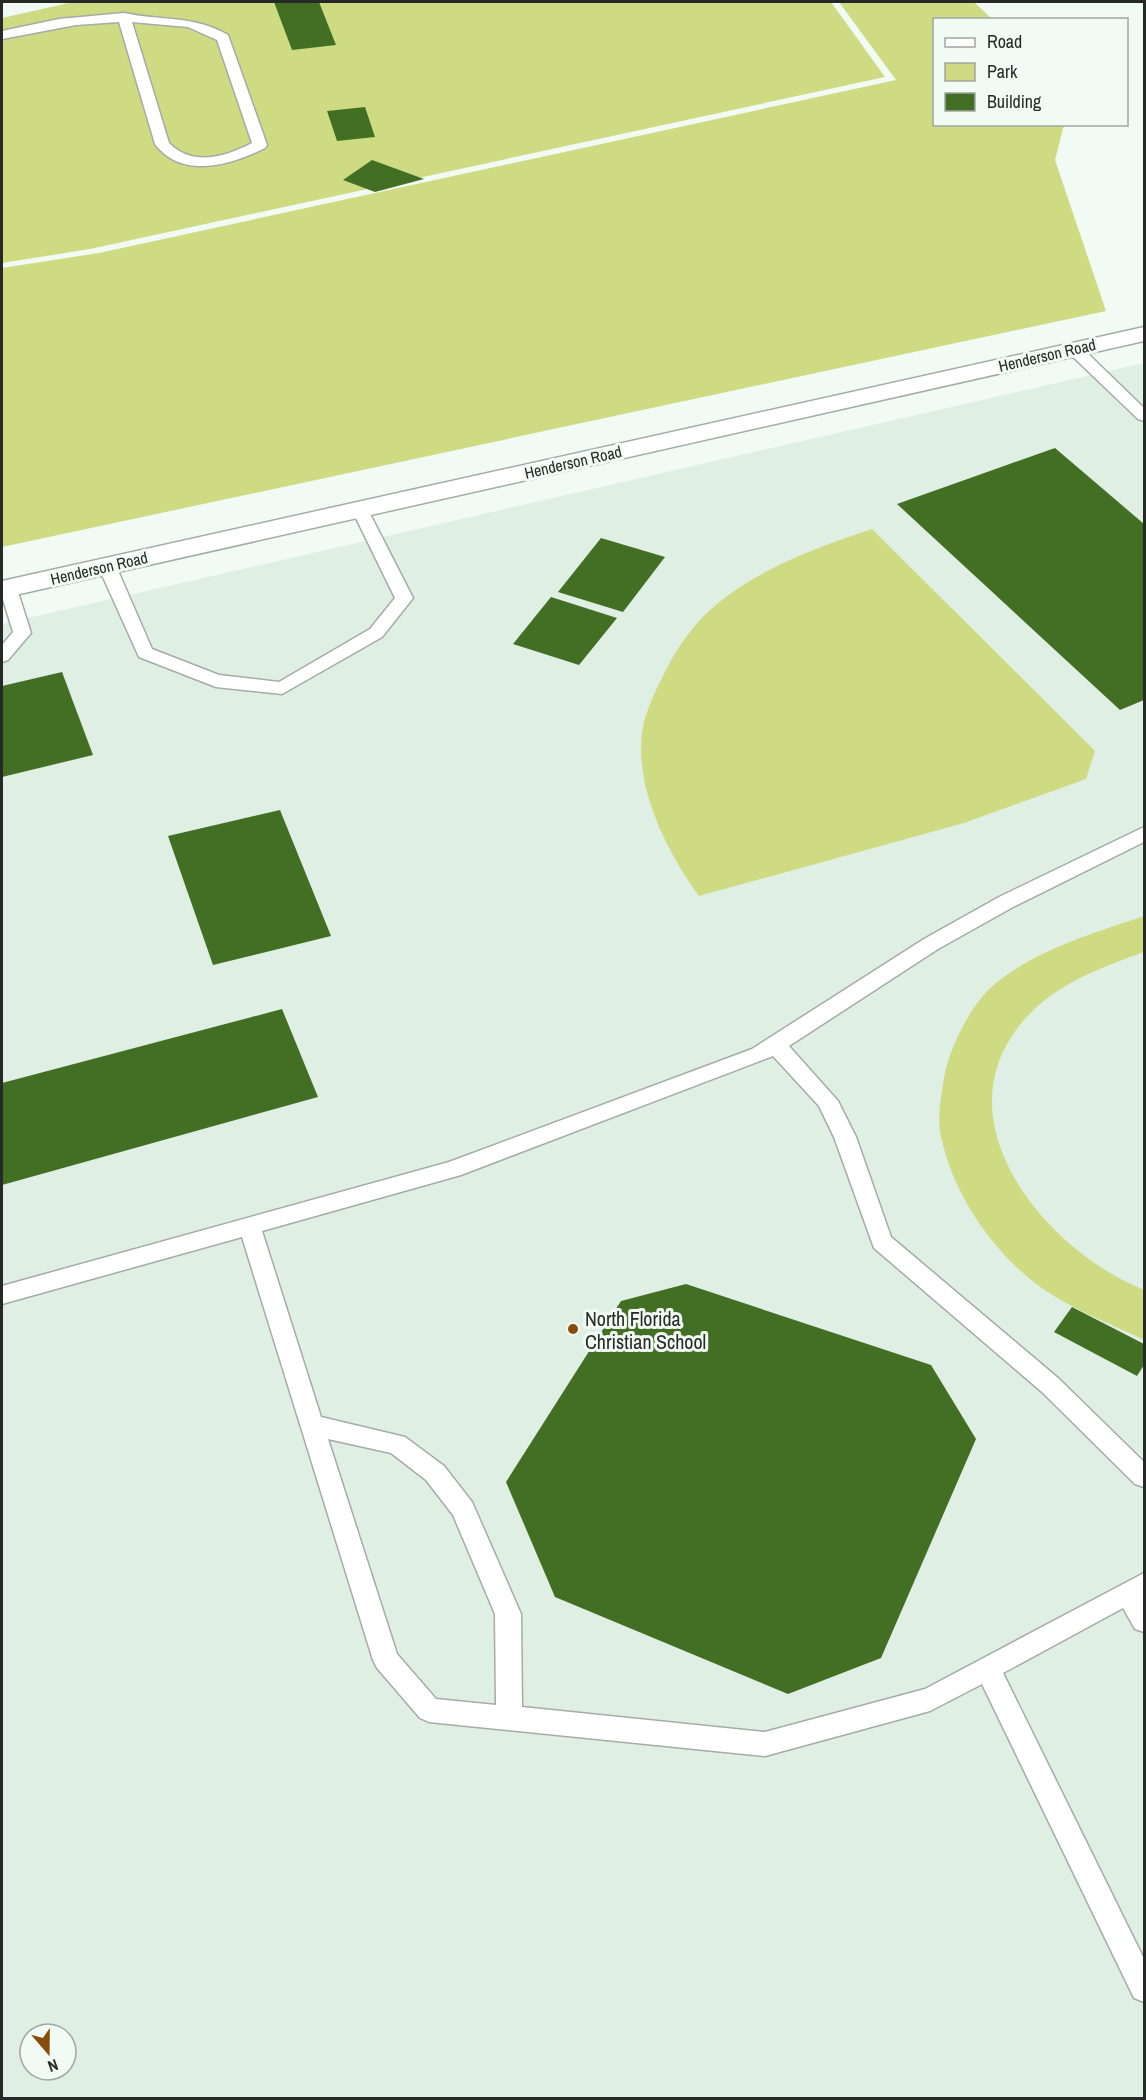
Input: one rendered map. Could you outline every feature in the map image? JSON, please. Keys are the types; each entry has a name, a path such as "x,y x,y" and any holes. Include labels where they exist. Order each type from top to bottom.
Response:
{"street":[{"name":"Henderson Road","path":"5,589 1144,334"}],"lane":[{"path":"2,35 68,20 124,17 188,22 210,29 223,38 260,145 238,157 216,161 195,161 168,152 162,144 124,17"},
{"path":"1074,350 1144,416"},
{"path":"108,566 145,653 216,681 282,688 376,633 404,598 360,510"},
{"path":"2,656 21,633 5,589"},
{"path":"2,1294 453,1169 759,1055 931,944 1006,902 1144,834"},
{"path":"775,1045 827,1101 845,1137 882,1242 1050,1385 1144,1477"},
{"path":"249,1226 386,1660 429,1710 765,1744 930,1699 1136,1588 1144,1621"},
{"path":"311,1425 397,1444 435,1473 463,1509 507,1614 509,1718"},
{"path":"987,1668 1144,1988"}],"shaded area":[{"name":"North Florida Christian School","path":"1144,363 1144,2098 2,2098 2,624"}],"green space":[{"path":"73,2 831,2 885,77 90,249 2,263 2,18"},
{"path":"839,2 974,2 991,18 933,18 933,126 1064,126 1055,160 1106,311 2,547 2,268 99,253 896,80"},
{"path":"872,529 1095,751 1086,779 964,823 699,896 663,835 646,788 641,741 645,718 656,689 687,635 709,611 734,591 791,559"},
{"path":"1144,916 1144,952 1095,971 1064,987 1049,997 1023,1021 1000,1060 992,1100 998,1140 1015,1179 1040,1214 1072,1246 1107,1271 1144,1290 1144,1340 1055,1297 1025,1275 1008,1258 978,1222 955,1181 947,1159 939,1123 943,1085 951,1053 970,1013 987,991 1012,971 1048,951"}],"building":[{"path":"274,2 319,2 336,45 292,50"},
{"path":"365,107 375,137 337,141 327,111"},
{"path":"372,160 424,179 375,192 343,180"},
{"path":"1055,448 1144,524 1144,700 1120,710 897,504"},
{"path":"601,538 665,557 623,612 558,592"},
{"path":"551,597 617,618 579,665 513,644"},
{"path":"62,672 93,755 2,777 2,686"},
{"path":"280,810 331,936 213,965 168,836"},
{"path":"282,1009 318,1097 2,1185 2,1083"},
{"path":"686,1284 931,1365 976,1439 881,1658 788,1694 555,1597 506,1482 621,1301"},
{"path":"1072,1307 1144,1344 1144,1365 1137,1376 1054,1332"}],"place":[{"name":"North Florida Christian School","path":"573,1329"}]}
